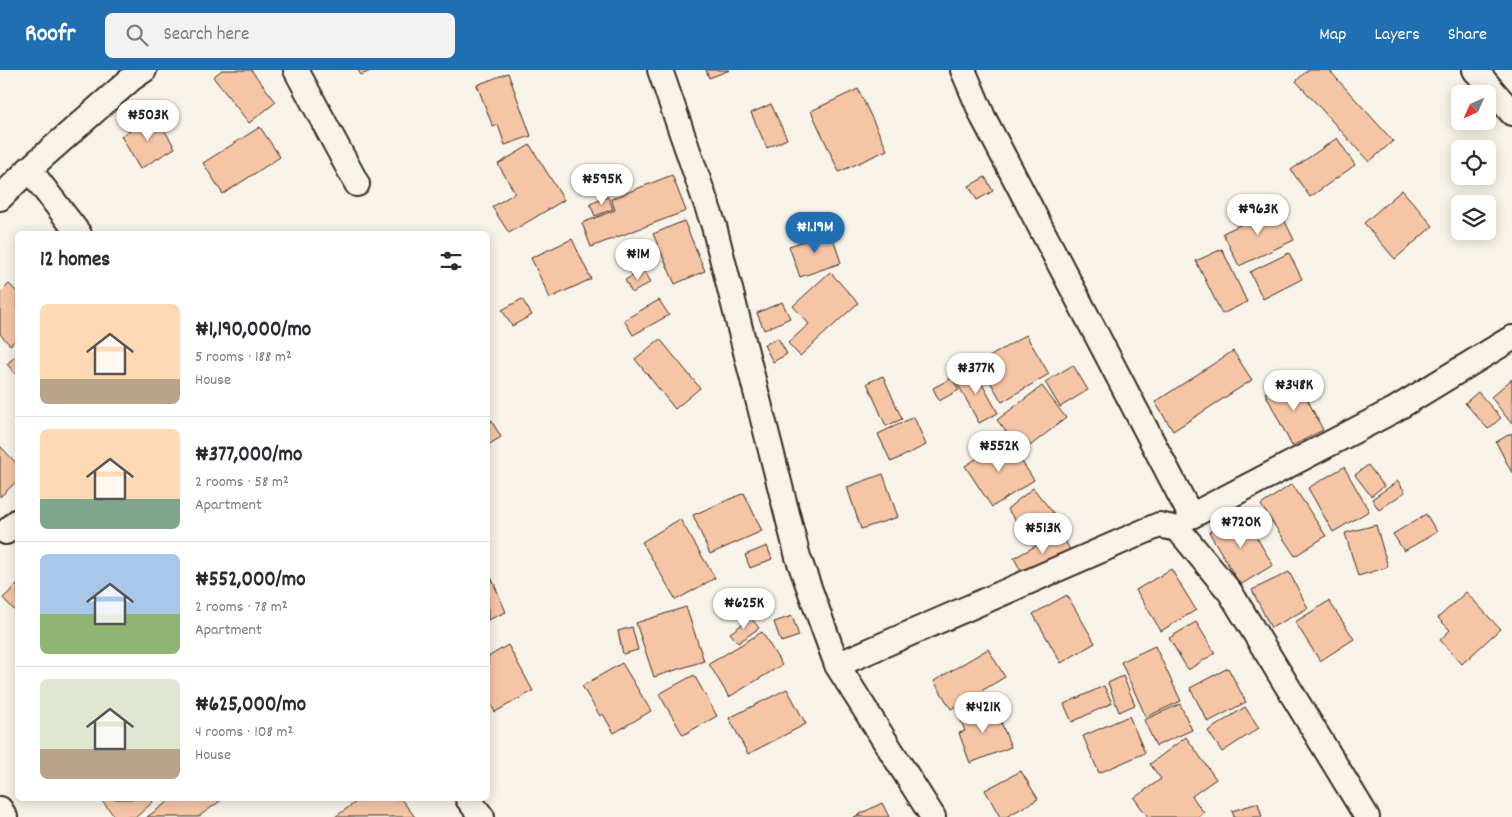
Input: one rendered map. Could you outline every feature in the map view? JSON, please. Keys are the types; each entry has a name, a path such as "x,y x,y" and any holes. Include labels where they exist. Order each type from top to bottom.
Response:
{"street":[{"path":"0,198 29,169 131,79 144,70"},
{"path":"296,70 357,184"},
{"path":"660,70 714,226 798,556 837,665 933,817"},
{"path":"963,70 983,118 1190,516 1394,410 1512,338"},
{"path":"1474,70 1512,113"},
{"path":"29,169 77,231"},
{"path":"837,665 1159,525 1178,529 1230,592 1367,817"},
{"path":"470,801 482,817"},
{"path":"0,809 5,817"}],"building":[{"path":"222,70 251,70 276,102 249,123 213,77"},
{"path":"358,70 373,70 361,75"},
{"path":"706,70 730,70 709,78"},
{"path":"1308,70 1329,70 1393,141 1369,162 1296,81"},
{"path":"508,73 531,136 505,145 498,125 493,127 477,85"},
{"path":"858,89 887,150 839,172 811,111"},
{"path":"771,104 787,139 767,148 751,113"},
{"path":"156,116 175,148 140,169 121,136"},
{"path":"260,127 280,157 223,194 203,163"},
{"path":"1337,138 1355,165 1310,197 1291,170"},
{"path":"530,145 564,200 509,233 492,207 515,193 498,164"},
{"path":"672,175 686,211 591,247 582,223 615,210 611,199"},
{"path":"985,177 993,191 977,200 969,186"},
{"path":"1402,190 1433,226 1395,259 1364,223"},
{"path":"608,197 613,209 595,216 590,204"},
{"path":"1278,207 1294,240 1239,266 1223,233"},
{"path":"684,221 705,271 675,284 653,234"},
{"path":"831,232 841,263 800,277 789,246"},
{"path":"572,239 591,279 550,298 531,258"},
{"path":"1222,249 1247,302 1222,314 1196,261"},
{"path":"1289,253 1302,279 1263,299 1250,272"},
{"path":"644,270 651,282 632,293 625,280"},
{"path":"830,272 858,303 800,356 788,343 809,324 793,306"},
{"path":"9,284 15,290 15,341 10,345 0,334 0,293"},
{"path":"522,299 532,315 512,326 502,310"},
{"path":"659,300 669,315 633,335 624,320"},
{"path":"782,302 790,318 764,330 757,313"},
{"path":"1026,335 1049,374 1002,402 979,363"},
{"path":"778,338 787,354 773,362 764,345"},
{"path":"660,339 700,388 675,409 635,359"},
{"path":"1233,351 1252,380 1173,431 1155,402"},
{"path":"15,357 15,373 7,364"},
{"path":"1073,365 1088,390 1060,407 1045,382"},
{"path":"972,366 998,413 979,423 954,377"},
{"path":"883,376 902,419 886,426 867,383"},
{"path":"1296,377 1323,430 1292,446 1265,393"},
{"path":"952,378 959,390 939,401 933,388"},
{"path":"1512,379 1512,422 1511,423 1491,397"},
{"path":"1042,386 1066,418 1022,452 997,420"},
{"path":"1478,392 1501,418 1488,429 1465,403"},
{"path":"914,417 926,445 891,462 878,434"},
{"path":"490,418 501,437 490,444"},
{"path":"1512,433 1512,473 1496,442"},
{"path":"1007,439 1034,480 992,507 965,466"},
{"path":"0,446 15,462 15,483 0,497"},
{"path":"1368,465 1384,486 1371,496 1355,475"},
{"path":"1344,467 1369,511 1333,532 1308,488"},
{"path":"883,474 898,517 861,529 847,487"},
{"path":"1398,481 1405,492 1379,510 1372,499"},
{"path":"1292,484 1326,536 1295,556 1261,505"},
{"path":"1033,488 1054,514 1027,535 1007,509"},
{"path":"744,493 762,531 710,554 693,515"},
{"path":"1242,513 1273,565 1240,585 1209,532"},
{"path":"1426,514 1437,532 1404,551 1393,534"},
{"path":"680,519 715,578 676,600 642,542"},
{"path":"1376,525 1388,567 1358,576 1345,533"},
{"path":"1061,532 1071,552 1024,577 1014,558"},
{"path":"767,546 772,559 750,568 745,555"},
{"path":"1171,569 1196,610 1161,631 1136,590"},
{"path":"1289,572 1308,608 1271,628 1252,590"},
{"path":"490,575 506,612 490,619"},
{"path":"15,587 15,611 3,598"},
{"path":"1466,592 1500,629 1462,664 1440,640 1450,630 1438,618"},
{"path":"1067,595 1095,643 1061,663 1033,614"},
{"path":"1329,601 1354,639 1320,661 1295,622"},
{"path":"686,607 704,661 654,677 636,623"},
{"path":"792,616 799,636 781,642 774,622"},
{"path":"751,618 759,628 738,643 730,633"},
{"path":"1196,622 1215,653 1188,670 1169,638"},
{"path":"632,627 638,650 623,654 618,631"},
{"path":"762,632 782,665 729,697 709,664"},
{"path":"508,645 533,691 495,712 490,703 490,656"},
{"path":"1155,646 1181,701 1146,717 1121,662"},
{"path":"988,649 1005,677 951,709 934,681"},
{"path":"622,663 651,711 614,733 603,714 600,716 582,686"},
{"path":"1228,668 1246,702 1208,722 1190,688"},
{"path":"694,675 717,716 683,735 659,694"},
{"path":"1123,676 1135,705 1119,712 1108,683"},
{"path":"1104,686 1112,703 1072,722 1064,704"},
{"path":"787,689 806,724 748,754 729,718"},
{"path":"1180,704 1192,730 1156,746 1144,720"},
{"path":"994,705 1011,747 970,763 959,733 965,731 960,718"},
{"path":"1245,707 1259,728 1222,752 1208,731"},
{"path":"1129,716 1145,753 1099,773 1083,736"},
{"path":"1186,737 1216,779 1192,796 1204,813 1199,817 1148,817 1134,798 1161,779 1150,764"},
{"path":"1021,771 1038,799 1006,817 1000,817 985,790"},
{"path":"102,801 153,802 136,817 115,817"},
{"path":"169,801 220,801 198,817 147,817"},
{"path":"357,801 403,801 415,817 335,817"},
{"path":"882,803 889,817 854,817"},
{"path":"1258,803 1262,817 1234,817 1232,811"}]}
